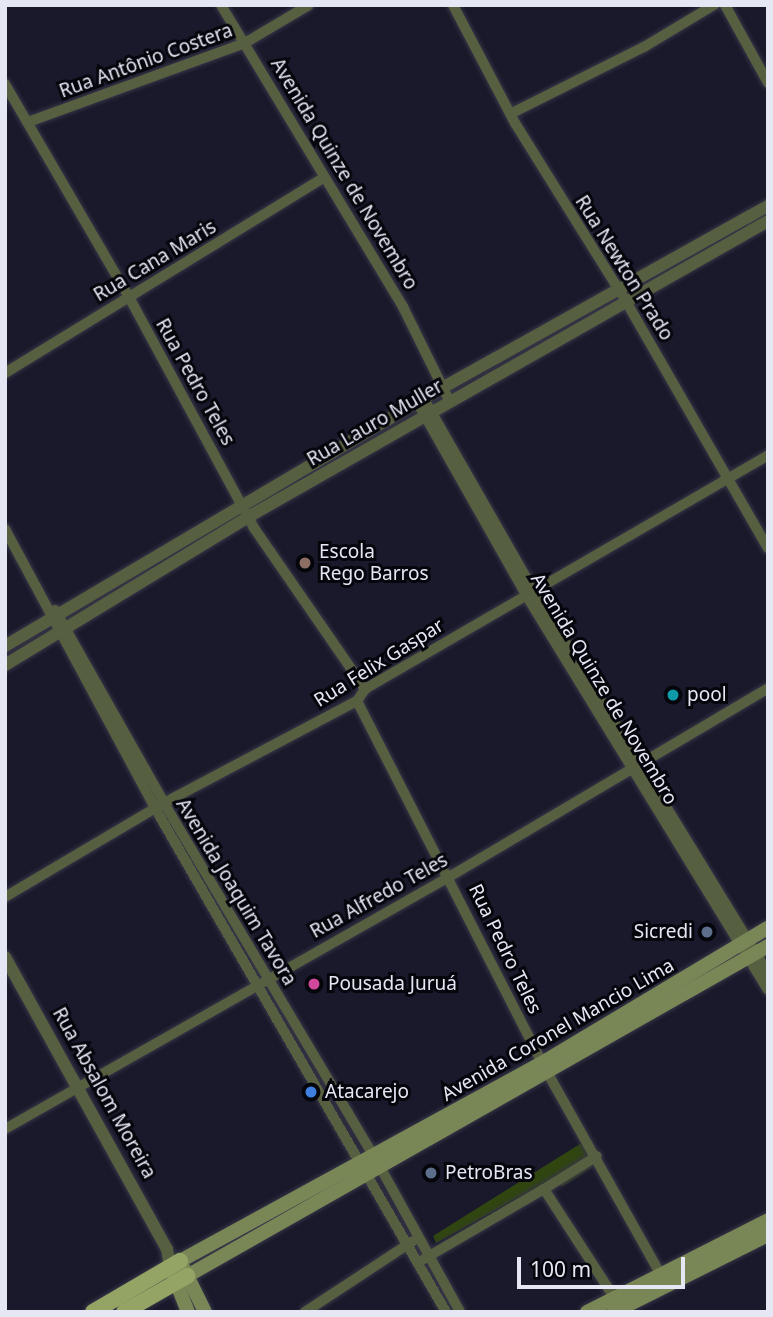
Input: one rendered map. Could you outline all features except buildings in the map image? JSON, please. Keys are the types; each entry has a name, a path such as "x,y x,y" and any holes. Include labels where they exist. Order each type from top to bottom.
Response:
{"main road":[{"name":"Avenida Coronel Mancio Lima","path":"178,1271 545,1068 752,949 768,928"},
{"path":"587,1312 614,1304 768,1220"},
{"path":"663,1279 768,1235"},
{"path":"93,1312 178,1271"},
{"path":"124,1312 178,1271"},
{"path":"178,1271 188,1312"},
{"path":"178,1271 205,1312"}],"street":[{"name":"Avenida Quinze de Novembro","path":"221,5 403,307 450,402"},
{"name":"Rua Antônio Costera","path":"28,122 245,43 309,5"},
{"name":"Rua Newton Prado","path":"453,5 510,114 616,291 626,303 768,548"},
{"path":"510,114 644,47 714,5"},
{"path":"725,5 768,83"},
{"name":"Rua Pedro Teles","path":"5,84 129,297 248,517 282,574 365,689"},
{"name":"Rua Cana Maris","path":"5,373 323,178"},
{"name":"Rua Lauro Muller","path":"5,665 248,517 626,303 725,238 768,206"},
{"name":"Rua Lauro Muller","path":"5,646 242,503 616,291 725,238 768,221"},
{"name":"Avenida Quinze de Novembro","path":"421,401 632,769 768,973"},
{"name":"Rua Felix Gaspar","path":"5,897 159,806 357,701 365,689 768,455"},
{"name":"Avenida Joaquim Tavora","path":"5,529 257,985 371,1164"},
{"name":"Avenida Quinze de Novembro","path":"530,593 643,763 752,949 768,990"},
{"name":"Rua Alfredo Teles","path":"5,1129 449,877 768,688"},
{"name":"Rua Pedro Teles","path":"357,701 545,1068 597,1156 663,1279"},
{"name":"Avenida Joaquim Tavora","path":"159,806 267,979 371,1164 412,1241 418,1262 446,1312"},
{"name":"Rua Absalom Moreira","path":"5,957 79,1086 178,1271"},
{"path":"418,1262 597,1156"},
{"path":"544,1189 614,1304"},
{"path":"305,1312 412,1241"},
{"name":"Avenida Joaquim Tavora","path":"412,1241 428,1256 460,1312"}],"green space":[{"path":"583,1142 597,1164 563,1186 544,1183 436,1243 433,1236"}],"place":[{"name":"Escola Rego Barros","path":"305,563"},
{"name":"pool","path":"673,695"},
{"name":"Sicredi","path":"707,932"},
{"name":"Pousada Juruá","path":"314,984"},
{"name":"Atacarejo","path":"311,1092"},
{"name":"PetroBras","path":"431,1173"}]}
